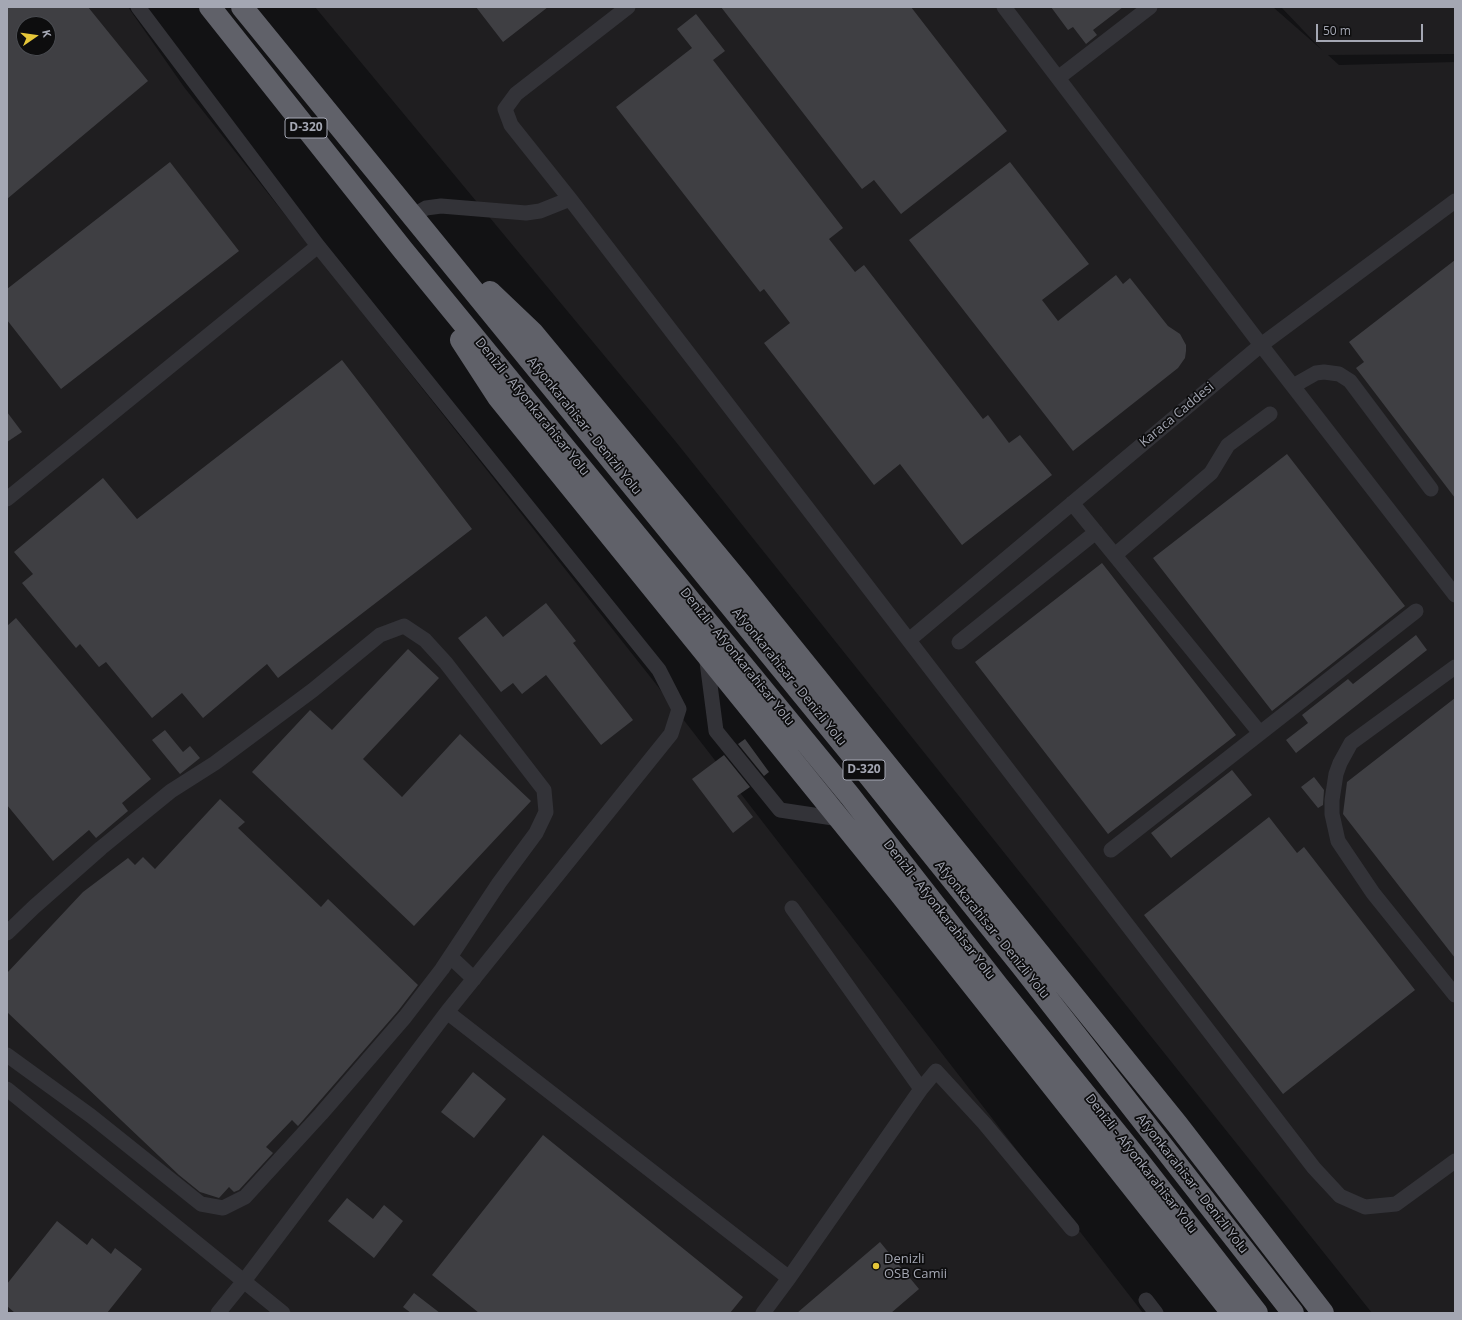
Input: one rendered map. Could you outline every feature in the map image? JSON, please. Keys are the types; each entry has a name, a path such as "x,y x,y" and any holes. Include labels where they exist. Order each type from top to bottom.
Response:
{"highway":[{"name":"Denizli - Afyonkarahisar Yolu","path":"210,7 403,250 845,790 998,986 1131,1151 1257,1313"},
{"name":"D-320","path":"242,7 428,234"},
{"path":"428,234 533,333 735,576 1172,1118 1323,1313"},
{"name":"Afyonkarahisar - Denizli Yolu","path":"428,234 728,602 1006,947 1293,1313"},
{"path":"403,250 498,397 840,819 1232,1313"}],"street":[{"path":"138,7 318,246 659,670 679,709 671,734 447,1012 244,1282 218,1313"},
{"path":"628,7 516,94 505,109 511,125 570,199 1314,1168 1340,1196 1365,1207 1396,1204 1455,1160"},
{"path":"1004,7 1261,345 1455,595"},
{"path":"1058,78 1150,7"},
{"path":"412,216 426,208 441,206 526,213 540,211 570,199"},
{"name":"Karaca Caddesi","path":"908,640 1261,345 1455,201"},
{"path":"7,499 318,246"},
{"path":"1293,386 1316,373 1324,372 1339,374 1350,381 1431,489"},
{"path":"1115,555 1211,472 1228,445 1270,414"},
{"path":"1072,503 1260,732"},
{"path":"959,642 1096,532"},
{"path":"1110,850 1416,611"},
{"path":"7,933 101,848 171,791 214,763 307,695 380,635 404,626 426,640 446,663 544,790 546,812 536,833 499,883 450,959 405,1017 321,1114 245,1197 223,1208 201,1204 91,1116 7,1055"},
{"path":"705,653 716,731 770,798 780,810 840,819"},
{"path":"1455,667 1351,743 1342,758 1336,774 1332,800 1332,814 1338,841 1374,893 1455,995"},
{"path":"792,908 921,1089"},
{"path":"450,959 456,962 474,979"},
{"path":"447,1012 789,1278"},
{"path":"763,1313 921,1089 936,1070 984,1123 1072,1230"},
{"path":"7,1089 283,1313"},
{"path":"1146,1300 1156,1313"}],"shaded area":[{"path":"7,7 128,7 184,87 652,679 1143,1313 7,1313"},
{"path":"315,7 1273,7 1322,50 1281,7 1455,7 1455,54 1328,55 1339,65 1455,62 1455,1313 1372,1313 676,442"}],"building":[{"path":"7,7 88,7 148,81 7,199"},
{"path":"476,7 548,7 503,42"},
{"path":"721,7 911,7 1007,131 901,214 874,180 862,189"},
{"path":"1051,7 1123,7 1093,30 1097,35 1086,44 1073,27 1068,30"},
{"path":"696,14 725,51 713,60 843,228 829,239 855,272 864,265 983,419 988,415 1009,443 1020,435 1052,475 962,545 900,464 874,485 764,343 790,323 764,289 760,292 616,107 692,48 677,29"},
{"path":"170,162 239,251 61,389 7,320 7,289"},
{"path":"1010,162 1089,264 1042,300 1058,321 1116,275 1123,284 1130,278 1168,326 1180,334 1186,345 1185,358 1178,368 1073,451 909,240"},
{"path":"1455,260 1455,498 1356,368 1364,362 1349,342"},
{"path":"342,360 472,529 278,678 267,664 203,718 182,693 152,718 106,662 99,667 80,644 76,648 22,583 33,574 14,552 103,478 137,519"},
{"path":"7,412 22,432 7,442"},
{"path":"1287,454 1405,606 1272,711 1153,558"},
{"path":"1102,563 1236,735 1108,834 975,662"},
{"path":"546,603 576,641 573,643 633,720 601,745 546,675 522,694 513,683 501,692 458,638 486,616 503,637"},
{"path":"16,618 151,779 122,803 128,811 96,838 89,830 53,861 7,805 7,626"},
{"path":"1416,635 1427,650 1296,753 1286,740 1308,723 1302,715 1348,679 1353,684"},
{"path":"408,649 439,678 363,759 402,797 460,734 531,801 414,926 252,772 310,710 332,730"},
{"path":"1455,698 1455,958 1343,814 1347,782"},
{"path":"165,730 183,752 190,746 200,758 180,774 152,740"},
{"path":"745,739 769,772 764,776 738,744"},
{"path":"724,755 750,787 737,796 753,817 733,833 692,779"},
{"path":"1232,770 1252,795 1171,858 1151,833"},
{"path":"1314,777 1324,790 1323,805 1318,808 1301,787"},
{"path":"220,799 245,822 238,828 321,907 328,899 418,985 398,1011 298,1126 292,1120 266,1147 273,1153 239,1190 234,1192 229,1187 219,1198 200,1192 179,1175 7,1012 7,973 83,892 128,858 135,865 143,857 155,869"},
{"path":"1269,817 1297,853 1304,847 1415,990 1283,1094 1144,915"},
{"path":"473,1072 506,1099 474,1138 441,1112"},
{"path":"543,1135 743,1297 730,1313 479,1313 432,1275"},
{"path":"347,1198 373,1219 384,1205 403,1221 374,1258 328,1221"},
{"path":"57,1221 87,1245 92,1238 111,1254 115,1248 142,1269 107,1313 15,1313 7,1306 7,1284"},
{"name":"Denizli OSB Camii","path":"880,1242 919,1289 891,1313 797,1313"},
{"path":"414,1293 440,1313 411,1313 403,1307"}],"place":[{"name":"Denizli OSB Camii","path":"876,1266"}]}
